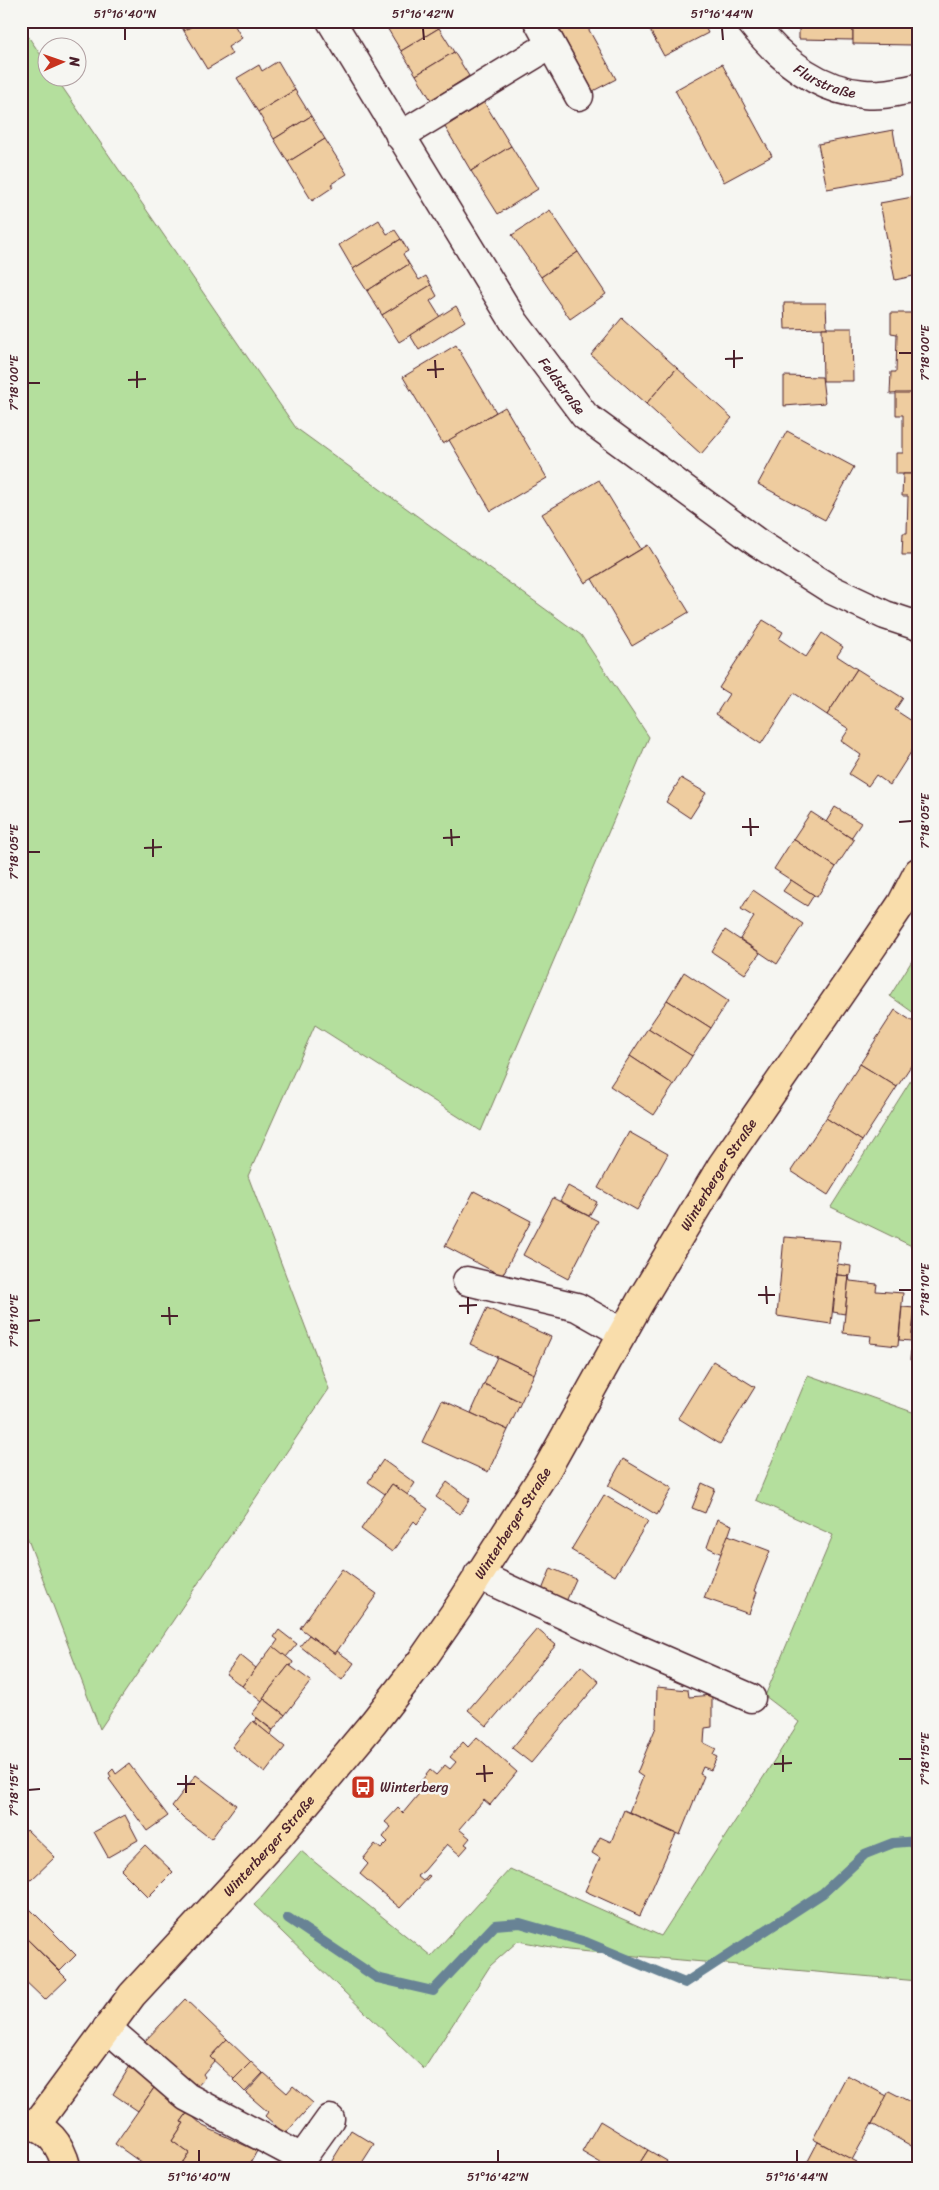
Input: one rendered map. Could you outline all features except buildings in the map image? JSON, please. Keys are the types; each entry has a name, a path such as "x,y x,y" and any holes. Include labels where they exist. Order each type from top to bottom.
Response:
{"main road":[{"name":"Winterberger Straße","path":"67,2169 63,2151 51,2136 29,2123 132,1995 278,1837 329,1777 422,1660 547,1469 680,1233 722,1166 874,946 902,903 918,872"}],"street":[{"name":"Feldstraße","path":"331,21 515,322 585,416 758,542 832,590 885,615 918,626"},
{"path":"538,21 579,96"},
{"name":"Flurstraße","path":"750,21 798,70 825,85 864,94 896,92 918,88"},
{"path":"400,136 550,45"},
{"path":"467,1281 577,1307 623,1333"},
{"path":"478,1575 751,1698"},
{"path":"107,2028 187,2097 302,2158 330,2119"}],"green space":[{"path":"21,26 38,51 38,88 63,88 296,428 581,635 649,737 481,1131 315,1025 248,1176 329,1389 100,1729 27,1537 21,1539"},
{"path":"918,951 918,1016 890,996"},
{"path":"918,1069 918,1249 831,1207"},
{"path":"808,1375 918,1414 918,1981 568,1950 518,1941 490,1966 424,2069 254,1905 301,1851 431,1956 510,1869 661,1936 799,1722 765,1696 833,1535 756,1500"}],"waterway":[{"path":"288,1918 377,1978 433,1991 495,1925 520,1923 586,1942 685,1983 823,1893 865,1854 893,1843 918,1841"}],"place":[{"name":"Winterberg","path":"363,1787"}]}
